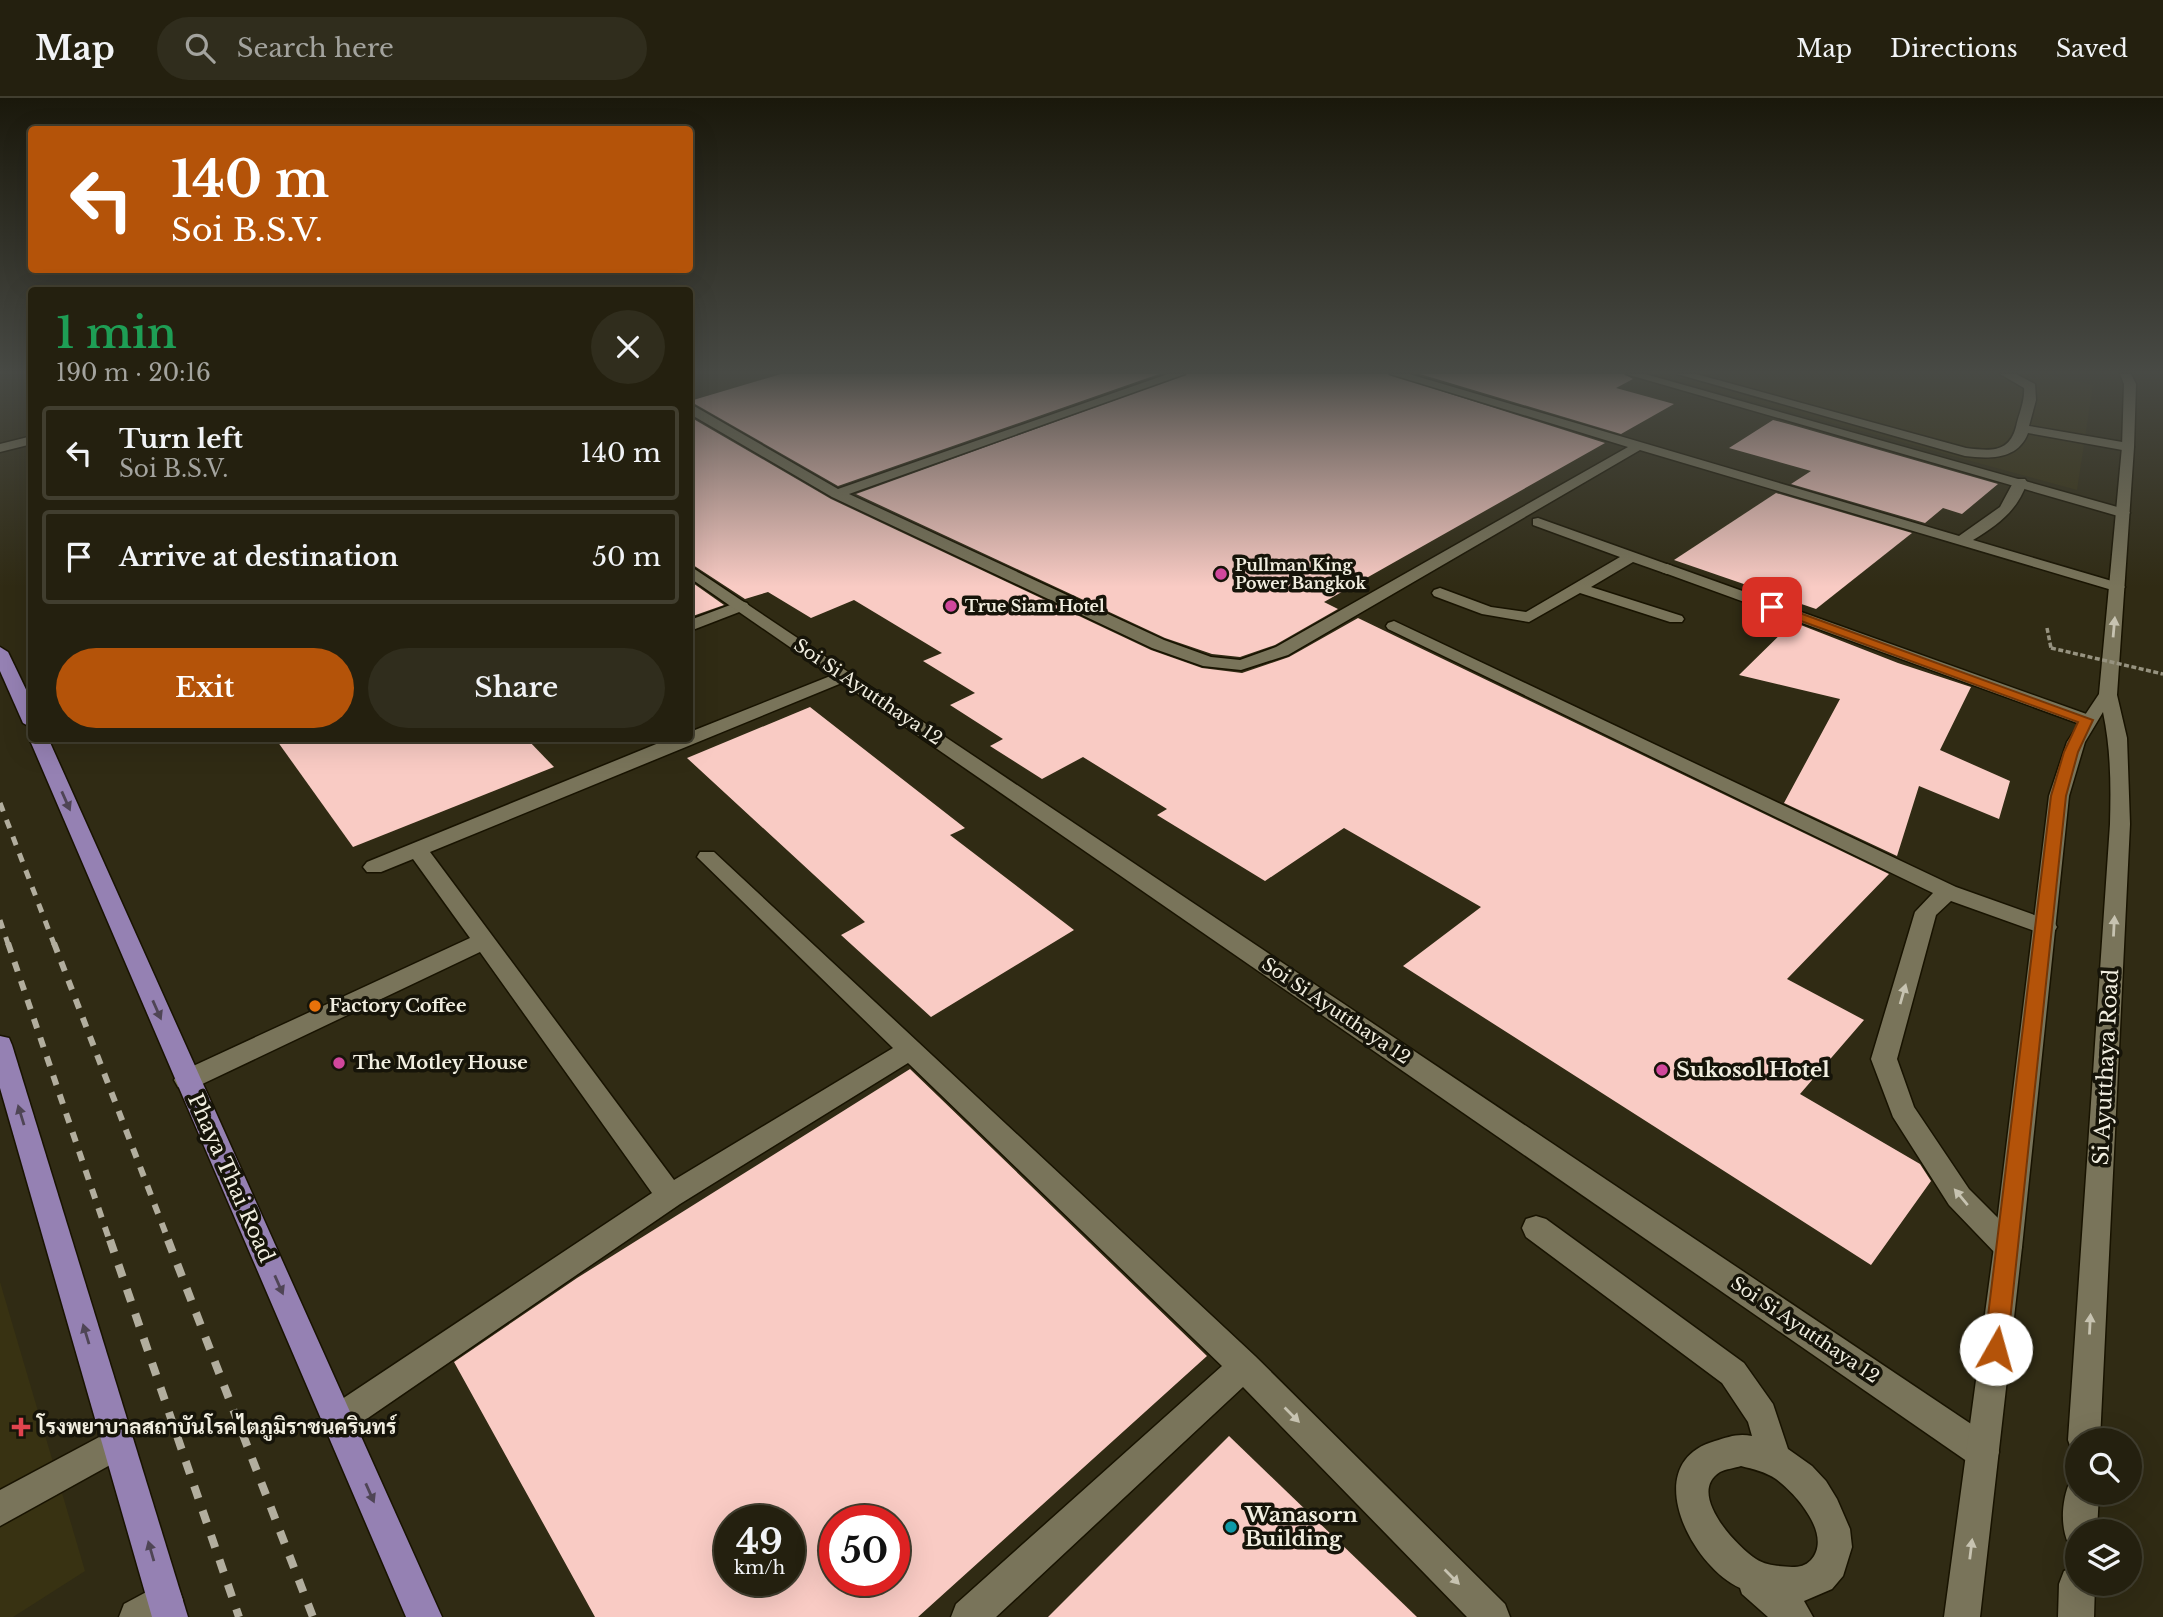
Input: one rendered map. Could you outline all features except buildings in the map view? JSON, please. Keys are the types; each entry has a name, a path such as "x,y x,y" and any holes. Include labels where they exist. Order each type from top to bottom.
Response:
{"main road":[{"path":"752,445 837,494 1158,644 1209,662 1241,664 1282,651 1637,447"},
{"path":"837,494 977,445"},
{"path":"1630,445 2117,587"},
{"path":"1886,445 2123,513"},
{"path":"1939,445 1965,452 1987,454 2013,445"},
{"path":"2116,445 2128,447"},
{"name":"Si Ayutthaya Road","path":"2084,1428 2121,812 2118,738 2108,695 2128,447"},
{"path":"1961,541 1993,522 2010,508 2017,496 2020,482"},
{"path":"1538,522 2086,720"},
{"path":"1440,593 1488,611 1529,617 1631,557"},
{"name":"Soi Si Ayutthaya 12","path":"693,573 1983,1452"},
{"path":"1579,588 1676,619"},
{"path":"693,625 741,606"},
{"path":"1394,626 1948,892 2046,927"},
{"path":"0,652 28,714"},
{"path":"693,736 843,676"},
{"path":"1962,1617 2046,927 2059,796 2071,752 2086,720 2108,695"},
{"name":"Phaya Thai Road","path":"40,742 424,1617"},
{"path":"374,867 679,742"},
{"path":"416,848 670,1196"},
{"path":"707,858 1244,1366 1492,1617"},
{"path":"1948,892 1926,912 1884,1059 1902,1110 1959,1197 2008,1247"},
{"path":"187,1080 484,941"},
{"path":"0,1045 118,1443 157,1611"},
{"path":"338,1419 670,1196 911,1049"},
{"path":"1536,1228 1733,1373 1762,1415 1775,1461"},
{"path":"969,1617 1244,1366"},
{"path":"0,1508 118,1443"},
{"path":"1745,1573 1769,1583 1793,1586 1813,1582 1827,1569 1835,1550 1833,1528 1823,1506 1807,1484 1787,1467 1741,1450 1722,1452 1705,1460 1695,1474 1693,1503 1706,1536 1723,1556 1795,1617"},
{"path":"2076,1617 2077,1596"}],"path":[{"path":"2047,628 2051,648 2163,674"}],"shaded area":[{"path":"1912,445 2084,445 2077,490"},
{"name":"โรงพยาบาลสถาบันโรคไตภูมิราชนครินทร์","path":"0,1282 85,1571 13,1617 0,1617"}],"railway":[{"path":"0,803 54,944"},
{"path":"0,920 8,944"},
{"path":"8,943 110,1242"},
{"path":"54,943 169,1242"},
{"path":"110,1240 239,1617"},
{"path":"168,1240 313,1617"}],"place":[{"name":"Pullman King Power Bangkok","path":"1221,574"},
{"name":"True Siam Hotel","path":"951,606"},
{"name":"Factory Coffee","path":"315,1006"},
{"name":"The Motley House","path":"339,1063"},
{"name":"Sukosol Hotel","path":"1662,1070"},
{"name":"โรงพยาบาลสถาบันโรคไตภูมิราชนครินทร์","path":"21,1427"},
{"name":"Wanasorn Building","path":"1231,1527"}],"route":[{"path":"1772,607 2086,720 2071,752 2059,796 1996,1349"}]}
